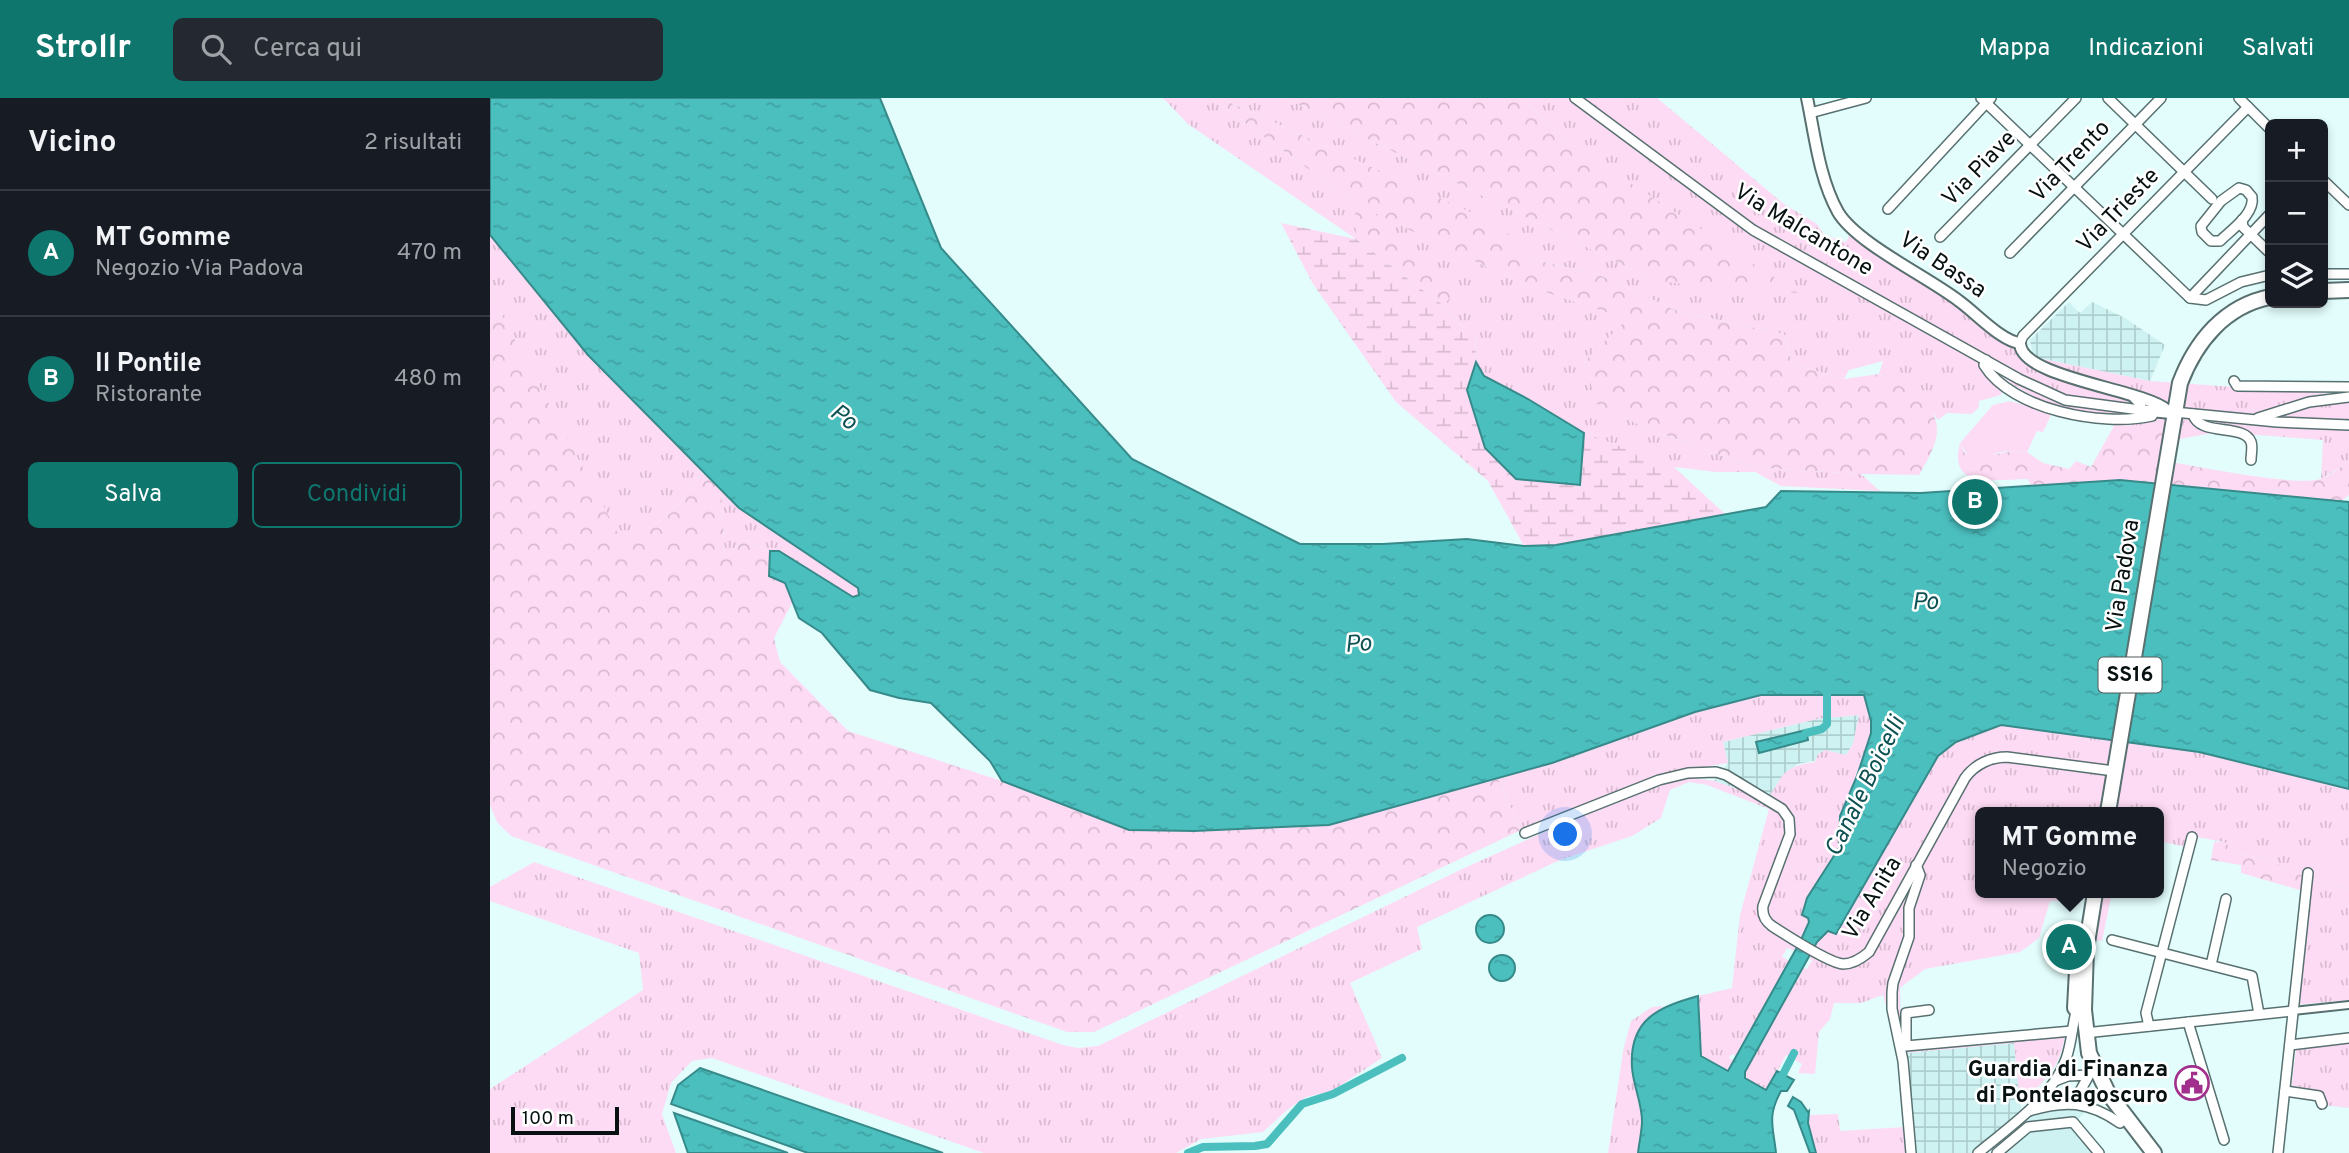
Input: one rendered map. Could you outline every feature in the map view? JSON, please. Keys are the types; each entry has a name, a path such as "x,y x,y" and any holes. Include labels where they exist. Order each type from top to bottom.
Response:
{"main road":[{"path":"2328,291 2349,290"},
{"name":"SS16","path":"2170,411 2185,369 2203,339 2235,310 2265,299"},
{"name":"Via Padova","path":"2109,807 2171,430 2170,411"},
{"path":"2078,1032 2086,948 2094,898"},
{"path":"2086,948 2077,970 2075,1016 2080,1051 2120,1123 2144,1153"},
{"path":"2092,1074 2154,1153"}],"street":[{"name":"Via Malcantone","path":"1575,98 1753,230 1986,360 2039,390 2065,400 2140,410 2153,406 2152,416 2130,419 2097,418 2058,411 2011,390 1987,369 1984,365 1986,360"},
{"name":"Via Bassa","path":"1807,98 1825,177 1837,210 1850,228 1952,295 2008,340 2020,343 2023,353 2041,366 2131,395 2153,406"},
{"path":"1810,113 1866,98"},
{"name":"Via Piave","path":"1940,237 2076,98"},
{"path":"2108,98 2217,200"},
{"name":"Via Trento","path":"2010,253 2161,98"},
{"path":"2239,98 2265,124"},
{"path":"1888,209 1986,100 2190,298 2206,300 2241,282 2265,276"},
{"name":"Via Trieste","path":"2020,343 2023,336 2248,107"},
{"path":"2325,182 2349,205"},
{"path":"2243,188 2249,192 2253,202 2239,225 2217,242 2206,237 2200,229 2217,200 2243,188"},
{"path":"2190,298 2265,219"},
{"path":"2239,225 2265,248"},
{"path":"2328,274 2349,274"},
{"path":"2234,381 2237,386 2349,387"},
{"path":"2131,395 2140,403 2140,410"},
{"path":"2253,420 2309,402 2349,397"},
{"path":"2153,406 2167,414 2170,411 2253,420 2349,425"},
{"path":"2193,414 2194,420 2199,424 2249,438 2252,444 2251,460"},
{"name":"Via Anita","path":"1525,833 1659,780 1706,771 1726,775 1787,813 1791,825 1762,911 1769,924 1844,964 1864,957 1965,778 1985,761 2007,757 2114,771"},
{"path":"2149,1026 2146,1013 2192,837"},
{"path":"1902,1046 1892,1009 1893,983 1909,937 1909,908 1920,875 1916,864"},
{"path":"2278,1153 2308,873"},
{"path":"2211,965 2226,899"},
{"path":"2112,940 2252,976 2259,1014"},
{"path":"1902,1046 2149,1026 2349,1005"},
{"path":"1911,1153 1902,1046 1906,1013 1929,1010"},
{"path":"2188,1022 2224,1140"},
{"path":"1978,1153 2023,1115 2055,1081 2078,1032"},
{"path":"2290,1045 2349,1038"},
{"path":"2055,1081 2068,1076 2092,1074"},
{"path":"2069,1103 2092,1074"},
{"path":"2285,1091 2319,1096 2322,1104"},
{"path":"2023,1115 2069,1103 2103,1111 2120,1123"},
{"path":"2023,1115 2028,1127"},
{"path":"1997,1153 2028,1127 2073,1122 2099,1153"}],"shaded area":[{"path":"2069,302 2080,313 2092,302 2125,318 2165,345 2150,381 2033,357 2030,340"},
{"path":"1859,715 1853,744 1846,755 1797,764 1769,809 1752,794 1714,781 1728,763 1723,742 1817,719"},
{"path":"2014,1043 2022,1116 1978,1153 1915,1153 1906,1053"},
{"path":"2071,1096 2089,1109 2070,1126 2092,1153 1991,1153 2020,1129 2016,1125 2043,1103"}],"green space":[{"path":"1163,98 1211,98 1355,203 1524,285 1628,319 1584,362 1598,404 1644,427 1752,467 1861,474 1880,491 1781,486 1755,472 1716,472 1674,467 1584,433 1484,376 1476,362 1475,331 1460,325 1444,306 1456,286 1404,247 1356,204 1356,239 1188,124"},
{"path":"1211,98 1220,98 1503,227 1530,259 1597,274 1677,311 1784,334 1792,364 1844,379 1879,374 1916,385 1936,420 1933,449 1919,475 1752,467 1644,427 1597,404 1584,362 1627,319 1524,285 1358,205 1404,247 1457,286 1444,306 1356,239 1355,203"},
{"path":"1220,98 1285,98 1653,280 1796,293 1568,142 1521,98 1657,98 1784,204 1817,224 1824,235 1846,242 1850,234 2033,357 2150,381 2349,395 2349,462 2321,479 2323,440 2217,432 2175,440 2162,437 2163,430 2095,419 2051,405 2011,383 1993,369 2003,389 2001,395 1979,401 1979,407 1972,414 1947,413 1938,420 1916,386 1879,374 1883,361 1849,370 1844,379 1792,364 1784,334 1677,311 1597,274 1530,259 1502,227"},
{"path":"1285,98 1521,98 1568,142 1798,293 1705,287 1653,280"},
{"path":"1281,223 1356,239 1444,306 1460,325 1475,331 1476,362 1467,390 1485,448 1516,478 1580,485 1584,433 1673,466 1725,514 1556,545 1524,546 1488,481 1396,402 1313,284"},
{"path":"490,235 588,355 703,473 671,513 624,546 490,293"},
{"path":"490,293 624,545 671,513 703,473 721,490 725,558 744,540 770,551 769,576 785,582 793,601 774,638 780,662 848,731 1002,781 1129,830 1194,831 1329,825 1497,777 1521,830 1094,1032 1067,1032 511,836 497,822 490,805"},
{"path":"2010,401 2052,413 2043,432 2037,431 2027,452 2008,451 1996,454 1983,465 1971,461 1960,443 1993,405"},
{"path":"2115,424 2164,430 2159,460 2242,474 2308,481 2324,478 2349,462 2349,495 2341,501 2120,480 2031,485 2028,479 1978,479 1961,469 1958,458 1960,443 1965,454 1988,456 2012,451 2027,452 2043,463 2069,469 2076,461 2091,467"},
{"path":"721,490 739,509 858,588 859,595 853,597 779,551 770,551 744,540 725,558"},
{"path":"1761,695 1864,695 1871,721 1871,733 1840,816 1839,848 1807,898 1802,915 1808,918 1809,922 1795,951 1787,948 1782,957 1790,961 1737,1056 1732,1054 1729,1058 1735,1062 1728,1071 1701,1056 1698,996 1732,988 1740,915 1769,809 1707,785 1689,782 1670,790 1661,818 1632,836 1560,860 1417,927 1422,949 1350,983 1382,1058 1332,1091 1306,1097 1263,1132 1201,1139 1176,1153 984,1153 712,1058 692,1061 671,1083 662,1114 676,1153 490,1153 490,1089 643,990 639,953 490,901 490,887 534,862 1063,1045 1078,1048 1098,1046 1462,869 1622,797 1688,777 1714,781 1752,794 1769,808 1767,800 1790,769 1815,762 1818,754 1825,750 1846,755 1853,744 1859,715 1817,719 1723,742 1728,763 1660,774 1521,830 1497,777 1552,763 1695,712"},
{"path":"2001,725 2199,752 2349,789 2349,856 2317,848 2309,878 2349,889 2349,1000 2293,1005 2305,877 2270,860 2240,854 2224,842 2191,836 2187,847 2164,842 2164,807 1975,807 1975,898 2100,898 2050,901 2039,938 2020,952 1925,969 1900,988 1901,1037 1896,1015 1889,1016 1883,995 1861,1003 1834,1003 1830,1019 1819,1032 1815,1074 1798,1073 1802,1064 1786,1055 1767,1090 1744,1078 1747,1068 1804,968 1807,969 1812,960 1808,957 1817,942 1829,930 1836,934 1938,756 1956,742"},
{"path":"2214,842 2224,842 2240,854 2270,860 2305,877 2303,891 2241,873 2241,865 2211,860"},
{"path":"2317,847 2349,856 2349,889 2309,878"},
{"path":"2100,898 2111,898 2102,941 2087,939"},
{"path":"1664,1006 1646,1019 1636,1039 1632,1067 1642,1121 1638,1153 1608,1153 1623,1051 1631,1021 1652,1007"},
{"path":"2065,1034 2060,1056 2050,1074 2020,1104 2014,1043 1906,1053 1911,1048"},
{"path":"2349,1043 2349,1108 2323,1105 2324,1102 2291,1091 2296,1049"},
{"path":"1838,1114 1840,1131 1905,1127 1908,1153 1815,1153 1808,1123 1810,1115"}],"water":[{"path":"490,98 880,98 941,248 1132,459 1300,544 1383,544 1467,539 1524,546 1556,545 1766,507 1781,491 1921,493 2120,480 2349,502 2349,789 2199,752 2001,725 1956,742 1938,756 1836,934 1828,931 1817,942 1745,1072 1745,1078 1766,1090 1777,1071 1794,1080 1787,1091 1781,1091 1774,1108 1772,1121 1776,1153 1638,1153 1642,1121 1632,1067 1632,1051 1641,1026 1659,1011 1698,996 1701,1056 1728,1071 1800,942 1809,922 1808,918 1802,915 1807,898 1839,848 1840,816 1871,733 1871,721 1864,695 1761,695 1695,712 1552,763 1329,825 1194,831 1129,830 1002,781 990,761 931,703 870,690 822,633 799,618 785,583 769,576 770,551 779,551 853,597 859,595 858,588 739,508 588,355 490,235"},
{"path":"1476,362 1484,376 1584,433 1580,485 1516,479 1485,448 1467,390"},
{"path":"1806,730 1808,740 1759,753 1756,742"},
{"path":"1490,915 1500,919 1504,929 1500,939 1490,943 1480,939 1476,929 1480,919"},
{"path":"1502,955 1511,959 1515,968 1511,977 1502,981 1493,977 1489,968 1493,959"},
{"path":"700,1068 943,1153 808,1153 671,1104 678,1085"},
{"path":"1793,1097 1809,1111 1808,1123 1816,1153 1810,1153 1794,1110 1788,1106"},
{"path":"674,1113 788,1153 688,1153"}],"pier":[{"path":"1998,492 1998,510 1953,511 1953,493"}],"waterway":[{"path":"1806,733 1822,729 1827,724 1827,687"},
{"path":"1779,1082 1794,1053"},
{"path":"1188,1153 1203,1147 1267,1144 1302,1104 1333,1094 1402,1058"}],"place":[{"name":"Il Pontile","path":"1975,502"},
{"name":"MT Gomme","path":"2069,947"},
{"name":"Guardia di Finanza di Pontelagoscuro","path":"2192,1083"}],"water label":[{"name":"Po","path":"843,418"},
{"name":"Po","path":"1925,603"},
{"name":"Po","path":"1358,645"},
{"name":"Canale Boicelli","path":"1866,787"}]}
